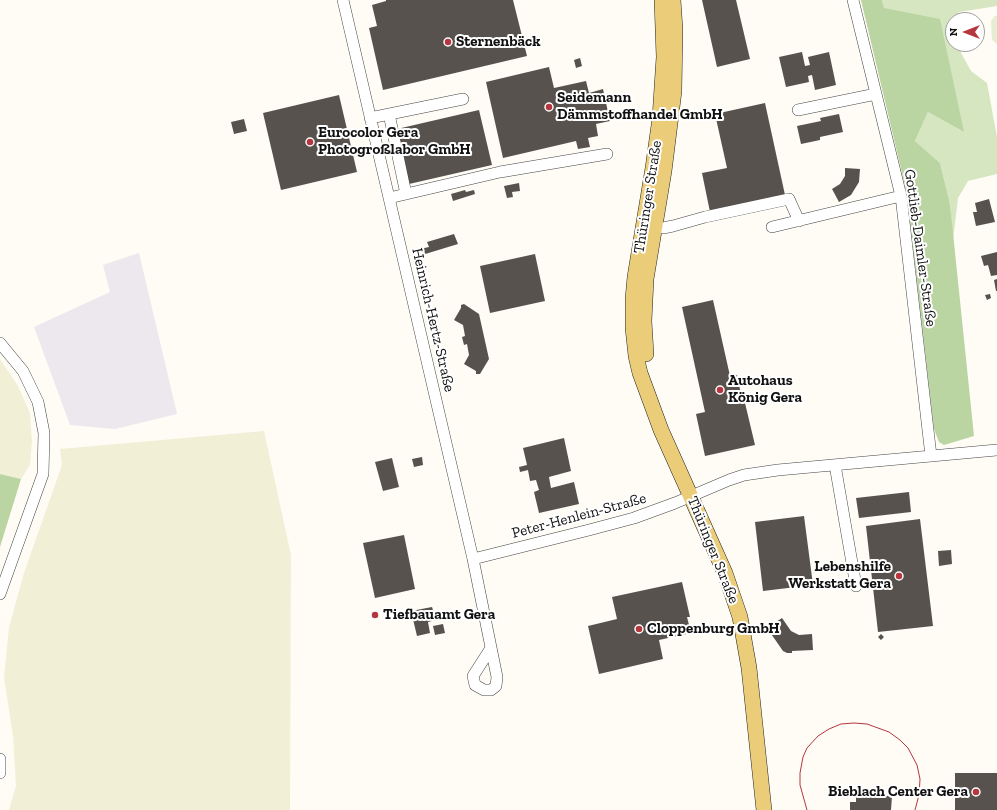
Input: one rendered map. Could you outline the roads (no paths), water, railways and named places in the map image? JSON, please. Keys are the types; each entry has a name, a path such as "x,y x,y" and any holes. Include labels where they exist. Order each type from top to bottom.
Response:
{"main road":[{"name":"Thüringer Straße","path":"662,0 664,57 660,118 649,225 644,302 648,391 661,430 725,573 740,617 749,668 764,810"},
{"name":"Thüringer Straße","path":"649,225 664,171 674,91 675,29 673,0"}],"street":[{"name":"Heinrich-Hertz-Straße","path":"343,0 473,559 491,648"},
{"name":"Gottlieb-Daimler-Straße","path":"853,0 901,196 931,456"},
{"path":"798,110 876,94"},
{"path":"370,118 463,99"},
{"path":"389,114 406,194"},
{"path":"389,198 500,172 607,154"},
{"path":"772,227 901,196"},
{"path":"649,225 663,228 705,217 789,199 799,221"},
{"path":"0,343 24,371 38,402 44,440 43,474 0,594"},
{"name":"Peter-Henlein-Straße","path":"473,559 634,518 744,475 759,472 997,450"},
{"path":"835,465 856,586"},
{"path":"0,759 0,773"}],"tram line":[{"path":"807,810 800,785 800,773 803,757 807,748 818,736 829,729 841,724 854,723 867,724 889,732 908,748 917,765 920,779 919,795 915,810"}],"place":[{"name":"Sternenbäck","path":"448,42"},
{"name":"Seidemann Dämmstoffhandel GmbH","path":"549,107"},
{"name":"Eurocolor Gera Photogroßlabor GmbH","path":"310,142"},
{"name":"Autohaus König Gera","path":"720,390"},
{"name":"Lebenshilfe Werkstatt Gera","path":"899,576"},
{"name":"Tiefbauamt Gera","path":"375,615"},
{"name":"Cloppenburg GmbH","path":"639,629"},
{"name":"Bieblach Center Gera","path":"976,792"}]}
